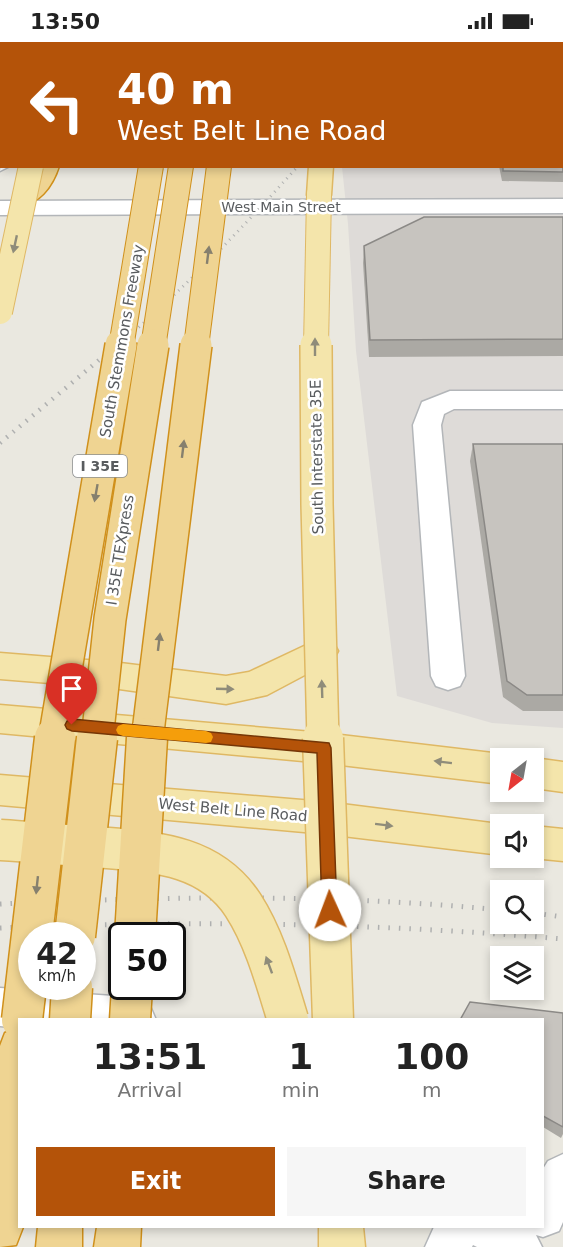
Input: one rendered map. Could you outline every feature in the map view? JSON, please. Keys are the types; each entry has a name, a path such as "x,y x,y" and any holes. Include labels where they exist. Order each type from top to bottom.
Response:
{"highway":[{"path":"25,198 43,178 46,168"},
{"name":"South Stemmons Freeway","path":"22,1018 50,765 151,168"},
{"name":"I 35E TEXpress","path":"77,922 110,619 181,168"},
{"path":"136,922 144,763 219,168"},
{"path":"70,1018 71,1000"},
{"path":"130,1018 131,1000"},
{"path":"0,1229 18,1065"},
{"path":"58,1247 60,1228"},
{"path":"117,1247 119,1228"}],"main road":[{"path":"0,312 32,168"},
{"name":"South Interstate 35E","path":"321,168 315,310 316,475 333,1018"},
{"path":"0,666 112,675 226,690 255,685 321,651"},
{"path":"0,719 324,748 490,768"},
{"path":"544,774 563,777"},
{"name":"West Belt Line Road","path":"0,790 326,818 490,838"},
{"path":"0,840 157,852 183,858 217,877 247,909 287,1018"},
{"path":"544,843 563,845"},
{"path":"341,1228 342,1247"}],"street":[{"name":"West Main Street","path":"0,208 563,206"},
{"path":"448,676 427,425 432,409 450,400 563,400"},
{"path":"0,1007 130,1018"},
{"path":"544,1213 563,1176"},
{"path":"448,1247 458,1228"},
{"path":"488,1228 519,1247"},
{"path":"527,1247 536,1228"}],"shaded area":[{"path":"342,168 563,168 563,728 492,723 397,696 356,351"}],"building":[{"path":"503,168 563,168 563,172 503,171"},
{"path":"424,217 563,217 563,339 370,340 364,246"},
{"path":"473,444 563,444 563,695 527,695 507,681"},
{"path":"470,1002 563,1013 563,1127 544,1117 544,1018 461,1018"}],"railway":[{"path":"116,347 210,260 296,168"},
{"path":"0,443 117,345"},
{"path":"0,904 126,899 251,898 376,901 490,909"},
{"path":"544,914 563,917"},
{"path":"0,928 141,924 282,924 422,929 563,939"}],"slow traffic":[{"path":"123,730 206,737"}],"route":[{"path":"72,725 324,748 330,910"}]}
